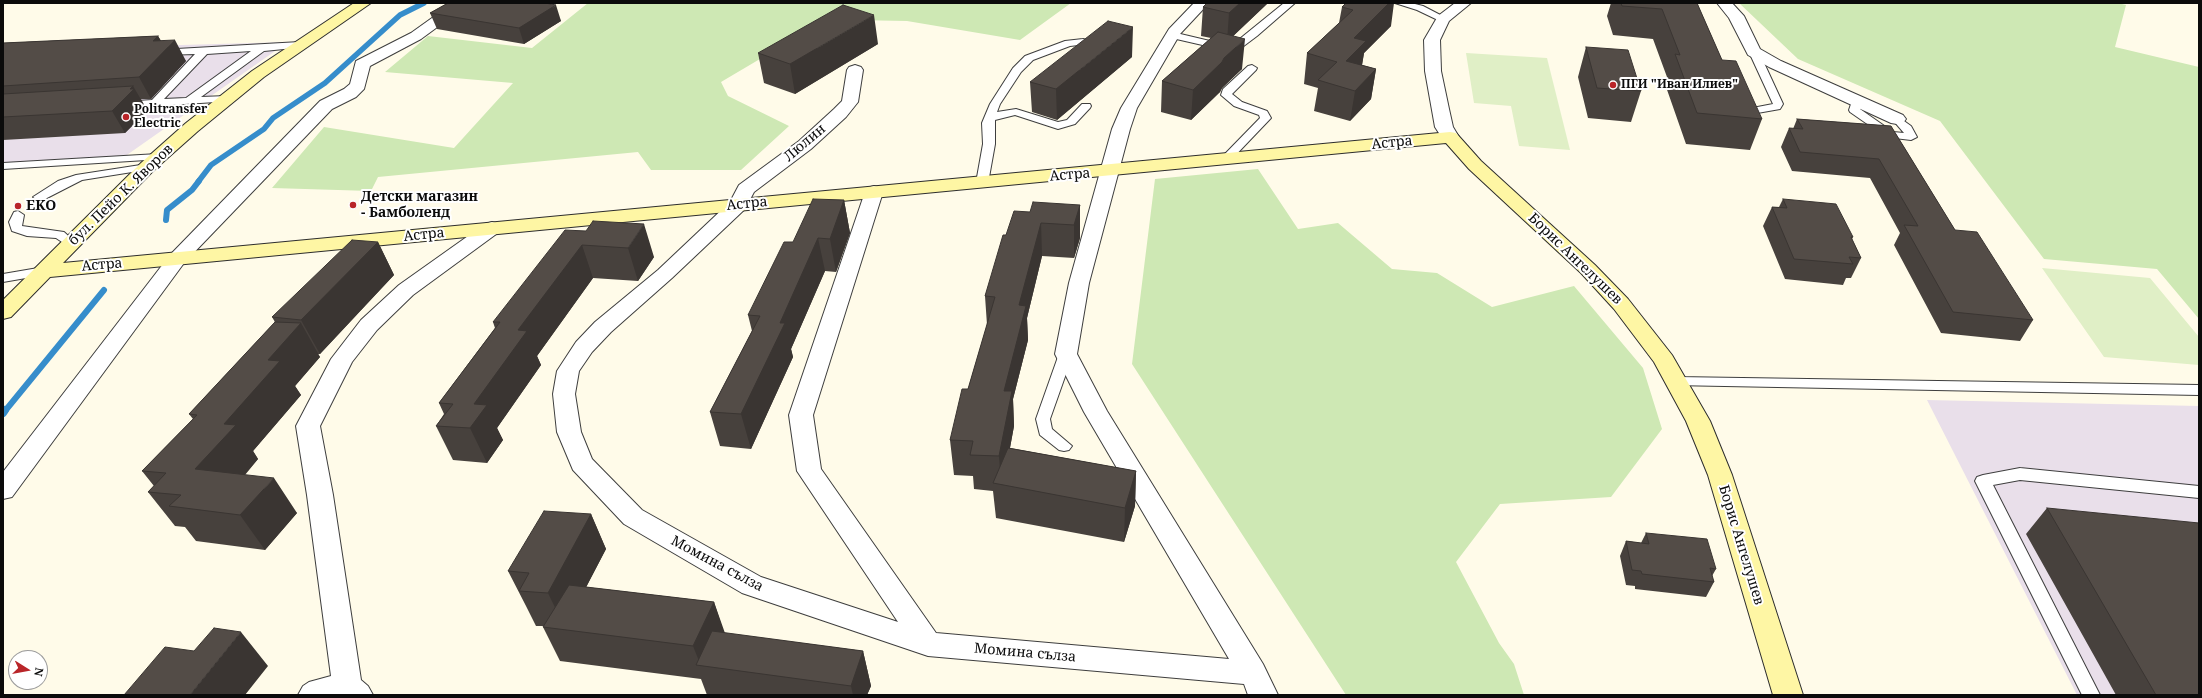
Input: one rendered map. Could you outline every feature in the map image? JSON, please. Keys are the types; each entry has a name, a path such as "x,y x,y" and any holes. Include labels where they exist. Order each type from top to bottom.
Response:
{"street":[{"name":"бул. Пейо К. Яворов","path":"3,312 153,162 227,99 300,45 364,3"},
{"path":"3,490 177,259 326,105 350,92 358,85 362,64 416,36 463,3"},
{"path":"1202,3 1172,35 1130,108 1109,171 1079,283 1066,354 1096,412 1258,684"},
{"name":"Борис Ангелушев","path":"1464,3 1443,19 1432,40 1431,55 1444,127 1450,138 1475,165 1594,274 1651,340 1698,420 1720,475 1788,695"},
{"path":"1724,3 1736,16 1754,52 1857,102 1897,119"},
{"name":"Люлин","path":"738,205 746,189 805,145 850,102 855,70"},
{"name":"Астра","path":"44,271 1450,138"},
{"path":"874,192 801,415 809,471 928,644"},
{"name":"Момина сълза","path":"738,205 665,274 603,326 584,347 568,371 564,394 569,432 582,464 633,517 752,585 928,644 1258,684"},
{"path":"313,695 319,691 352,690 308,426 342,359 370,325 406,290 492,228"}],"lane":[{"path":"1172,35 1233,49 1290,3"},
{"path":"1400,3 1420,8 1443,19"},
{"path":"982,183 991,116 995,104 1023,63 1028,58 1063,45 1083,42"},
{"path":"152,53 300,45"},
{"path":"189,101 266,47"},
{"path":"155,103 202,53 200,51"},
{"path":"1746,112 1776,107 1778,104 1754,52"},
{"path":"1225,160 1266,118 1263,113 1238,104 1226,95 1227,91 1252,68"},
{"path":"115,105 227,99"},
{"path":"1857,102 1854,110 1890,135 1911,137 1907,128 1897,119"},
{"path":"991,116 1016,112 1058,126 1071,122 1086,106"},
{"path":"3,166 153,162"},
{"path":"39,197 62,184 80,177 153,162"},
{"path":"18,215 15,222 16,228 27,232 60,235 71,244"},
{"path":"3,278 44,271"},
{"path":"1064,446 1046,431 1043,419 1066,354"},
{"path":"1676,382 1971,385 2199,390"},
{"path":"2091,695 1983,481 2020,474 2199,492"}],"shaded area":[{"path":"288,42 124,157 3,166 3,50"},
{"path":"1927,400 2199,406 2199,695 2077,695"}],"green space":[{"path":"588,3 1071,3 1020,40 907,21 853,20 809,30 721,82 728,96 789,126 741,170 651,170 638,152 378,177 371,191 272,188 324,127 454,148 513,83 385,72 428,36 532,48"},
{"path":"1739,3 2118,3 2126,5 2115,47 2199,67 2199,319 2157,269 2044,259 1940,121 1798,59"},
{"path":"1466,53 1547,58 1570,150 1519,146 1511,106 1474,103"},
{"path":"1258,169 1298,229 1338,223 1392,269 1437,273 1492,307 1574,286 1643,368 1662,429 1611,497 1500,504 1456,562 1499,643 1514,664 1524,695 1346,695 1132,364 1155,179"},
{"path":"2042,268 2150,278 2199,337 2199,365 2104,357"}],"building":[{"path":"448,3 545,3 556,5 519,28 430,13"},
{"path":"1207,3 1240,3 1229,13 1203,7"},
{"path":"1346,3 1389,3 1354,38 1366,41 1346,61 1376,69 1355,91 1318,80 1337,62 1307,53 1353,10 1342,7"},
{"path":"1621,3 1697,3 1722,60 1736,61 1762,119 1697,113 1675,54 1680,55 1662,9 1622,6"},
{"path":"843,5 874,15 790,64 758,53"},
{"path":"1108,21 1133,27 1056,89 1030,82"},
{"path":"1218,32 1245,39 1193,90 1162,81"},
{"path":"158,36 153,41 175,40 139,77 3,86 3,43"},
{"path":"1586,47 1628,50 1641,91 1597,88"},
{"path":"133,86 130,89 134,89 112,111 3,117 3,94"},
{"path":"1797,119 1891,126 1955,230 1977,232 2033,320 1953,312 1904,225 1918,226 1879,159 1800,152 1789,128 1803,129"},
{"path":"813,199 844,200 830,239 818,238 780,323 785,323 741,414 710,412 760,316 748,315 784,242 793,242"},
{"path":"1783,199 1836,204 1853,237 1851,237 1861,258 1849,257 1853,264 1794,259 1772,207 1787,208"},
{"path":"1033,202 1080,205 1074,225 1041,223 1019,305 1026,306 1004,391 1012,391 999,456 970,455 973,441 950,440 962,389 968,389 995,297 985,296 1003,235 1006,235 1014,211 1030,212"},
{"path":"593,221 644,224 628,248 582,245 518,330 527,331 474,404 487,405 470,428 436,426 453,404 439,403 500,322 493,322 565,230 586,231"},
{"path":"352,240 378,242 301,320 272,317"},
{"path":"275,322 301,323 268,360 280,361 224,424 236,425 195,469 274,478 240,515 169,506 181,495 148,492 166,473 142,471 197,415 189,414"},
{"path":"1008,448 1136,471 1125,508 993,483"},
{"path":"2047,508 2199,523 2199,695 2156,695"},
{"path":"544,511 591,514 548,593 519,591 529,573 508,571"},
{"path":"1646,533 1707,539 1716,569 1710,568 1714,582 1642,574 1641,571 1632,570 1626,541 1649,544"},
{"path":"569,585 714,602 693,646 543,627"},
{"path":"214,628 241,632 190,695 124,695 165,647 194,651"},
{"path":"712,631 863,651 851,686 696,665"}],"waterway":[{"path":"198,182 211,165 264,129 273,118 325,83 400,15 424,3"},
{"path":"166,220 167,210 192,190 199,181"},
{"path":"5,411 104,290"}],"place":[{"name":"ПГИ \"Иван Илиев\"","path":"1613,85"},
{"name":"Politransfer Electric","path":"126,117"},
{"name":"Детски магазин - Бамболенд","path":"353,205"},
{"name":"EKO","path":"18,206"}]}
